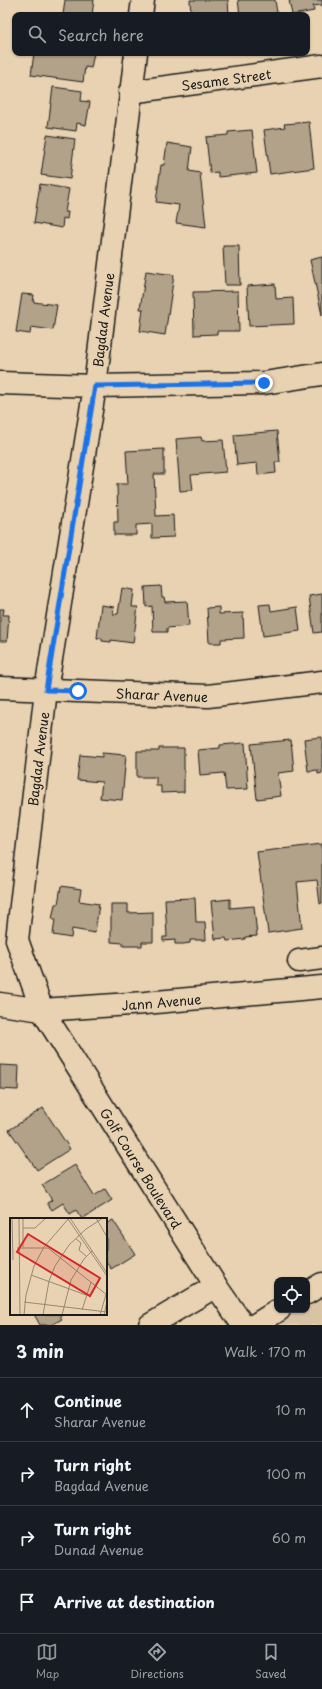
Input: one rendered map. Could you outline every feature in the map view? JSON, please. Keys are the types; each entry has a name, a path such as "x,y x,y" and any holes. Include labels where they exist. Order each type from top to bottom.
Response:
{"street":[{"path":"141,12 143,0"},
{"name":"Bagdad Avenue","path":"42,1010 17,940 46,690 95,386 136,56"},
{"name":"Sesame Street","path":"130,92 322,66"},
{"path":"0,383 95,386 264,383 322,374"},
{"name":"Sharar Avenue","path":"0,688 208,696 322,682"},
{"path":"299,961 322,958"},
{"name":"Jann Avenue","path":"0,1004 42,1010 145,1003 322,987"},
{"name":"Golf Course Boulevard","path":"42,1010 216,1286 243,1325"},
{"path":"310,1291 322,1284"},
{"path":"150,1325 216,1286"},
{"path":"255,1325 274,1313"}],"shaded area":[{"path":"322,1273 322,1325 237,1325 274,1311 274,1313 310,1313 310,1280"}],"building":[{"path":"65,0 94,0 92,12 63,12"},
{"path":"190,0 228,0 229,12 191,12"},
{"path":"238,0 275,0 277,12 240,12"},
{"path":"289,0 322,0 322,5 313,6 314,11 291,12"},
{"path":"34,56 93,56 91,68 85,67 83,82 31,75"},
{"path":"53,87 82,91 81,101 90,102 86,125 77,123 76,131 48,127"},
{"path":"309,122 314,168 270,174 264,130 285,127 284,124"},
{"path":"252,130 257,173 218,177 218,172 210,173 206,137 228,135 228,132"},
{"path":"47,135 75,139 70,179 41,175"},
{"path":"167,143 192,147 189,171 200,173 206,227 176,223 179,205 156,202 161,165 164,165"},
{"path":"40,184 69,189 65,212 68,212 67,219 63,218 62,228 34,223"},
{"path":"223,246 239,246 240,285 225,285"},
{"path":"322,257 322,315 310,260"},
{"path":"146,271 174,275 165,335 140,331 143,309 140,309"},
{"path":"275,284 276,299 293,298 294,324 249,326 247,286"},
{"path":"238,291 239,331 217,331 217,334 194,335 193,292"},
{"path":"22,294 34,295 33,302 57,305 53,330 31,327 30,334 16,332"},
{"path":"277,431 280,462 275,462 276,473 258,475 257,463 237,465 234,435"},
{"path":"201,437 202,441 223,440 226,472 191,475 193,490 180,491 176,439"},
{"path":"164,449 164,474 154,474 156,516 173,515 174,537 152,538 152,524 136,525 136,535 114,535 114,522 118,522 117,484 128,484 126,451"},
{"path":"161,586 162,597 164,597 165,602 187,601 189,626 167,628 167,632 153,632 152,606 146,607 145,587"},
{"path":"122,588 134,590 132,607 138,607 133,643 111,640 111,642 102,641 102,638 97,638 101,605 114,607 113,614 118,614"},
{"path":"322,594 322,632 314,633 309,596"},
{"path":"270,604 271,611 297,607 300,631 263,636 259,605"},
{"path":"219,607 219,614 243,613 244,638 221,639 221,643 209,643 207,608"},
{"path":"0,609 4,609 3,615 9,615 7,641 0,641"},
{"path":"322,737 322,773 318,774 318,770 308,771 304,739"},
{"path":"291,740 294,771 278,773 281,796 257,799 251,744"},
{"path":"245,743 248,789 226,790 224,773 200,775 198,750 220,748 220,745"},
{"path":"159,748 184,748 184,792 161,793 161,786 156,786 156,777 137,777 137,751 159,751"},
{"path":"102,753 126,755 122,800 100,798 102,782 77,780 80,755 102,757"},
{"path":"322,844 322,903 320,904 317,880 297,882 302,928 268,933 257,852"},
{"path":"61,886 81,889 79,901 99,904 95,933 72,929 71,938 53,935 55,919 52,919 55,904 58,904"},
{"path":"195,898 196,922 205,922 206,940 190,940 190,943 183,944 175,944 175,940 163,941 163,937 167,937 165,899"},
{"path":"230,899 230,908 254,906 257,936 227,941 226,938 215,939 211,901"},
{"path":"111,904 128,904 128,913 153,912 153,942 142,942 142,946 123,946 123,943 111,942"},
{"path":"0,1065 19,1066 18,1090 0,1089"},
{"path":"43,1108 70,1149 37,1170 9,1130"},
{"path":"75,1165 94,1196 105,1189 112,1200 81,1218 76,1210 70,1214 63,1203 52,1210 47,1203 52,1200 42,1185"},
{"path":"113,1220 135,1254 111,1269 107,1263 107,1223"},
{"path":"35,1315 61,1315 60,1316 62,1319 51,1325 40,1325"}],"route":[{"path":"78,691 46,690 95,386 264,383"}]}
